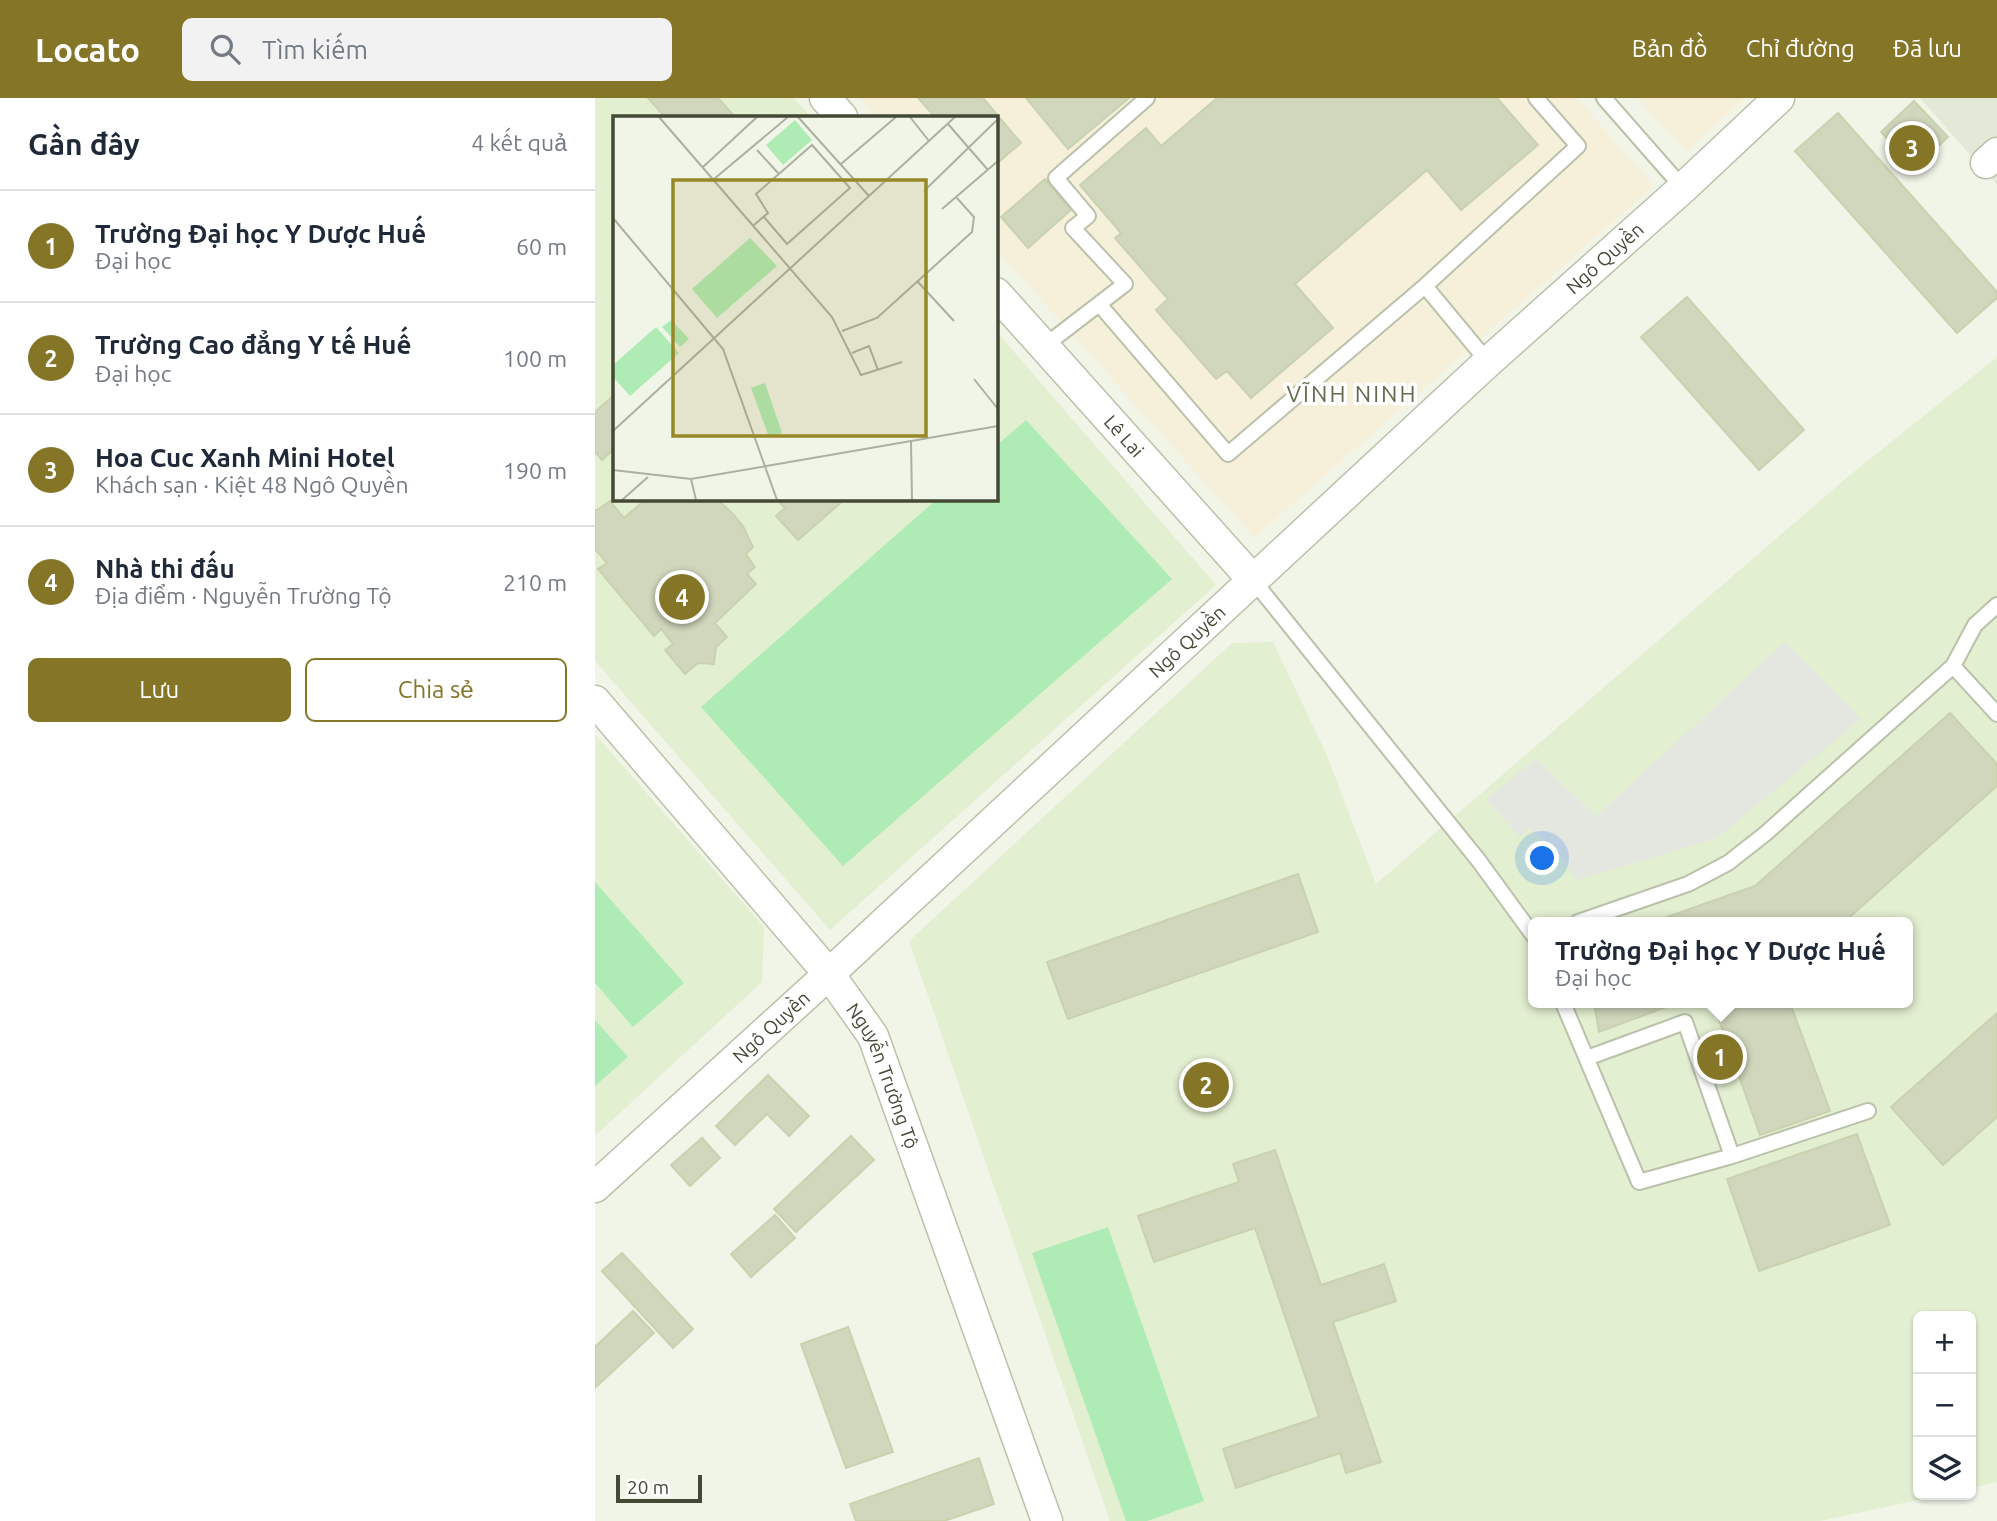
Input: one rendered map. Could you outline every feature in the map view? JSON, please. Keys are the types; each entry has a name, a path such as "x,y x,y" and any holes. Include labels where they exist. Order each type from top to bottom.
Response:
{"street":[{"path":"825,98 841,116"},
{"name":"Ngô Quyền","path":"595,1187 1488,362 1683,188 1779,98"},
{"name":"Lê Lai","path":"997,294 1253,580"},
{"name":"Nguyễn Trường Tộ","path":"595,701 828,974 873,1036 1047,1521"}],"lane":[{"path":"1043,347 1125,284 1073,228 1088,216 1056,178 1147,98"},
{"path":"1099,304 1228,454 1425,286 1578,146 1536,98"},
{"path":"1604,98 1683,188"},
{"path":"1425,286 1488,362"},
{"path":"1253,580 1479,861 1528,928"},
{"path":"1592,917 1688,884 1728,863 1765,834 1954,666 1975,625 1997,605"},
{"path":"1954,666 1997,713"},
{"path":"1565,1008 1639,1182 1731,1156 1868,1111"},
{"path":"1587,1058 1685,1022 1731,1156"}],"shaded area":[{"path":"595,98 794,98 810,116 613,116 613,500 997,500 997,332 1216,585 830,930 595,661"},
{"path":"859,98 1577,98 1654,186 1254,538 997,251 997,116 875,116"},
{"path":"1637,98 1745,98 1686,152"},
{"path":"1920,98 1997,98 1997,185"},
{"path":"1997,357 1997,1482 1976,1487 1976,1311 1913,1311 1913,1500 1918,1500 1820,1521 1110,1521 909,941 1232,643 1273,642 1326,753 1376,884 1851,474"},
{"path":"1785,642 1861,719 1717,838 1577,880 1556,851 1529,828 1520,837 1486,800 1536,758 1596,816"},
{"path":"595,734 764,927 762,982 595,1136"}],"green space":[{"path":"1026,420 1172,579 843,866 701,707 936,500 997,500 997,445"},
{"path":"595,882 684,983 633,1027 595,983"},
{"path":"595,1020 628,1057 595,1086"},
{"path":"1108,1227 1204,1501 1147,1521 1126,1521 1032,1253"}],"building":[{"path":"648,98 718,98 734,116 664,116"},
{"path":"918,98 983,98 1021,143 997,163 997,116 934,116"},
{"path":"1026,98 1129,98 1068,149"},
{"path":"1217,98 1497,98 1538,145 1461,210 1427,170 1295,284 1333,328 1251,398 1227,371 1216,379 1156,310 1168,299 1115,238 1121,233 1080,185 1146,128 1161,146"},
{"path":"1914,101 1948,137 1915,168 1881,132"},
{"path":"1838,113 1997,292 1997,298 1957,333 1795,151"},
{"path":"1045,179 1071,210 1028,248 1001,217"},
{"path":"1687,297 1804,430 1759,470 1641,337"},
{"path":"613,396 613,450 602,460 595,452 595,412"},
{"path":"645,500 718,500 743,526 753,547 746,554 755,567 747,574 756,584 715,623 727,637 716,647 714,664 698,663 685,674 665,650 673,644 661,629 654,636 598,569 607,563 595,549 595,510 610,501 624,518"},
{"path":"777,500 844,500 798,540 776,516 785,508"},
{"path":"1950,713 1997,764 1997,786 1850,917 1667,917 1755,886"},
{"path":"1298,874 1318,932 1068,1019 1047,962"},
{"path":"1595,1008 1664,1008 1599,1032"},
{"path":"1715,1008 1792,1008 1830,1111 1760,1135"},
{"path":"1997,1013 1997,1117 1943,1165 1891,1107"},
{"path":"768,1075 809,1116 789,1136 767,1114 735,1145 716,1126"},
{"path":"1857,1134 1890,1225 1759,1271 1727,1179"},
{"path":"851,1136 874,1160 796,1232 774,1209"},
{"path":"702,1138 720,1158 690,1186 671,1165"},
{"path":"1275,1150 1321,1285 1384,1264 1396,1301 1333,1322 1381,1462 1346,1473 1340,1453 1236,1488 1223,1449 1319,1417 1255,1228 1154,1262 1138,1216 1239,1182 1233,1164"},
{"path":"775,1215 795,1238 751,1277 731,1254"},
{"path":"622,1253 693,1329 673,1348 602,1271"},
{"path":"633,1311 654,1333 595,1388 595,1347"},
{"path":"848,1327 893,1452 846,1468 801,1344"},
{"path":"979,1458 994,1504 944,1521 856,1521 850,1504"}],"place":[{"name":"Hoa Cuc Xanh Mini Hotel","path":"1912,148"},
{"name":"Nhà thi đấu","path":"682,597"},
{"name":"Trường Đại học Y Dược Huế","path":"1720,1057"},
{"name":"Trường Cao đẳng Y tế Huế","path":"1206,1085"}],"district":[{"name":"VĨNH NINH","path":"1352,393"}]}
